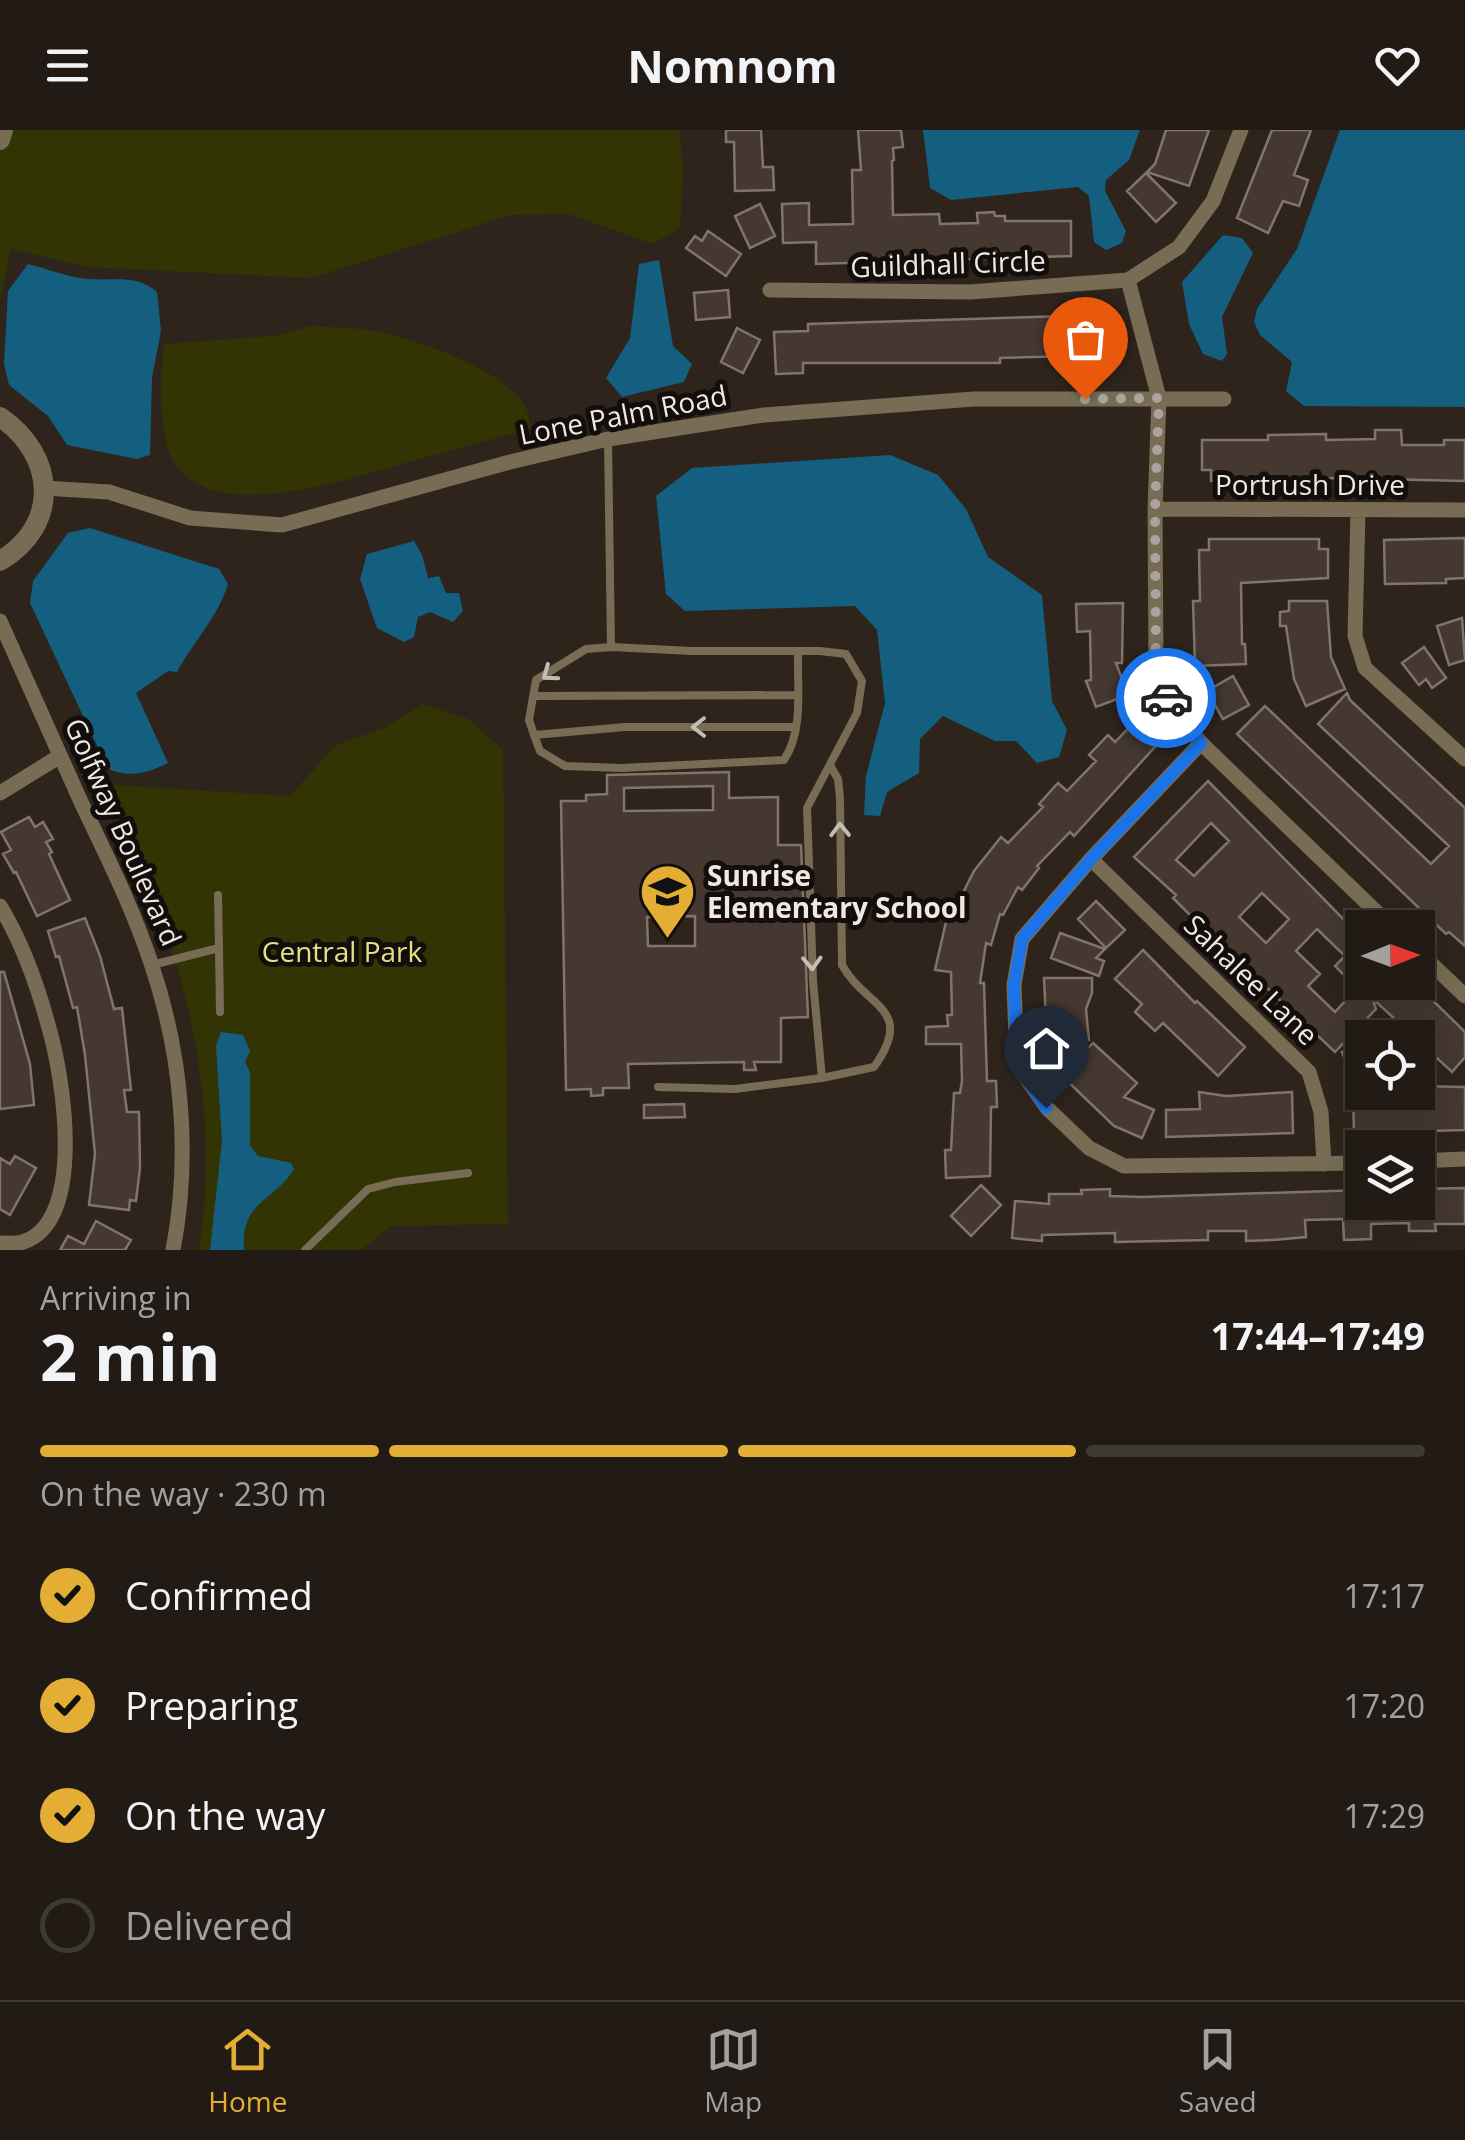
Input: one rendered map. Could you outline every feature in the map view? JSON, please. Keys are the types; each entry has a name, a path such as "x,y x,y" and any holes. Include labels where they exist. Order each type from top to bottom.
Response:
{"street":[{"path":"0,140 2,130"},
{"name":"Guildhall Circle","path":"770,290 970,292 1128,280 1179,247 1214,201 1241,130"},
{"path":"1128,280 1159,398 1156,666 1166,700 1201,743 1374,910"},
{"name":"Lone Palm Road","path":"44,488 109,492 190,518 282,525 608,439 764,415 974,400 1224,399"},
{"path":"0,418 20,431 34,450 44,488 32,531 12,554 0,561"},
{"name":"Portrush Drive","path":"1155,508 1465,510"},
{"path":"1358,511 1355,636 1365,668 1462,748"},
{"name":"Golfway Boulevard","path":"0,621 133,914 152,965 179,1089 180,1177 173,1250"},
{"path":"1201,743 1022,939 1014,985 1021,1071 1046,1108 1089,1148 1124,1166 1345,1163"},
{"path":"0,793 60,756"},
{"name":"Sahalee Lane","path":"1091,859 1309,1072 1321,1112 1324,1164"},
{"path":"0,906 13,927 50,1029 64,1116 64,1182 54,1214 24,1246 0,1243"},
{"path":"1435,967 1465,996"},
{"path":"1435,1160 1465,1159"}],"lane":[{"path":"608,439 611,646"},
{"path":"798,652 795,744 784,760 622,768 565,766 540,751 529,720 536,680 586,649 611,646 798,652 846,654 862,681 857,713 807,808 813,981 822,1078"},
{"path":"533,696 797,695"},
{"path":"534,735 626,728 796,727"},
{"path":"658,1087 735,1089 822,1078 874,1067 887,1049 891,1026 881,1003 853,985 842,965 840,798 838,779 830,767"},
{"path":"218,895 220,1012"},
{"path":"152,965 218,948"},
{"path":"306,1250 368,1189 468,1173"}],"green space":[{"path":"679,130 683,169 680,228 653,244 569,214 511,215 311,278 87,267 11,249 0,301 0,131"},
{"path":"311,326 381,332 473,365 516,394 527,411 529,429 349,479 284,492 221,492 195,483 176,465 166,439 161,389 164,344 275,336"},
{"name":"Central Park","path":"423,704 468,719 503,750 508,1224 391,1226 361,1250 199,1250 206,1172 205,1132 189,1014 161,919 98,784 290,796 336,745 384,728"}],"water":[{"path":"923,130 1140,130 1129,160 1106,180 1105,191 1126,231 1122,243 1106,250 1094,242 1089,196 1078,187 951,200 930,188"},
{"path":"1340,130 1465,130 1465,407 1304,406 1286,391 1292,362 1260,335 1254,322 1257,309 1297,249"},
{"path":"1223,235 1242,238 1253,253 1222,317 1227,354 1222,361 1203,354 1189,324 1182,282"},
{"path":"659,260 673,346 692,364 684,382 622,397 606,378 630,338 639,264"},
{"path":"28,264 82,278 134,281 157,292 161,331 152,377 150,455 137,459 67,445 48,416 9,385 4,364 8,291"},
{"path":"890,455 938,475 966,509 988,557 1042,595 1052,701 1067,730 1059,757 1037,763 1016,741 995,741 943,716 920,739 919,773 887,792 880,816 864,815 866,776 885,703 877,630 855,606 685,611 666,594 656,496 692,468"},
{"path":"90,528 219,569 228,584 177,672 168,671 136,693 168,763 146,772 131,774 108,769 30,603 33,581 68,533"},
{"path":"414,541 428,578 439,576 446,593 459,593 463,611 453,622 430,612 418,617 414,637 404,642 377,628 360,579 367,554"},
{"path":"221,1032 243,1035 250,1051 245,1062 250,1072 250,1145 258,1156 291,1163 294,1169 247,1221 244,1250 210,1250 222,1141 216,1046"}],"building":[{"path":"726,130 761,130 763,167 773,167 774,190 735,191 734,142 726,142"},
{"path":"858,130 901,130 903,147 893,148 893,215 939,214 940,224 978,223 977,213 994,212 995,216 1005,216 1005,221 1071,221 1071,256 816,264 816,242 783,243 782,204 809,203 809,225 853,224 852,170 861,170"},
{"path":"1166,130 1209,130 1189,186 1147,172 1155,164"},
{"path":"1272,130 1311,130 1294,175 1308,180 1299,206 1283,201 1268,233 1237,218"},
{"path":"1146,173 1176,203 1156,222 1127,191"},
{"path":"760,204 775,236 750,248 735,216"},
{"path":"708,231 741,254 726,276 686,248 695,236 702,241"},
{"path":"728,290 730,317 696,320 694,293"},
{"path":"1096,315 1097,359 1069,356 1000,358 1000,363 803,363 803,373 776,374 774,332 808,331 808,324"},
{"path":"737,328 760,340 743,373 721,362"},
{"path":"1375,430 1401,430 1402,445 1444,445 1444,440 1465,440 1465,481 1211,481 1211,470 1202,470 1202,440 1268,440 1268,435 1326,434 1326,440 1375,439"},
{"path":"1465,538 1465,578 1446,579 1446,583 1385,584 1384,540"},
{"path":"1209,539 1319,539 1319,549 1328,549 1328,578 1241,583 1246,664 1195,666 1193,601 1200,601 1199,550 1209,550"},
{"path":"1289,601 1327,601 1331,657 1345,689 1306,706 1294,679 1286,626 1280,626 1280,612 1289,611"},
{"path":"1123,603 1122,663 1116,663 1128,695 1096,707 1086,681 1091,680 1090,631 1077,632 1076,604"},
{"path":"1462,618 1465,660 1449,665 1437,626"},
{"path":"1424,647 1446,678 1432,688 1426,679 1419,685 1402,663"},
{"path":"1233,676 1249,705 1223,719 1207,691"},
{"path":"1347,693 1465,808 1465,946 1435,923 1435,910 1421,910 1237,734 1265,706 1431,864 1449,846 1318,724"},
{"path":"1140,716 1163,738 1074,836 1070,832 1037,866 1022,890 1018,887 1003,915 1000,914 991,945 986,943 980,983 984,983 987,1081 996,1081 997,1107 991,1107 990,1176 946,1178 945,1150 951,1150 954,1093 960,1093 962,1081 961,1044 926,1044 926,1027 948,1026 947,1015 952,1015 951,972 935,970 948,913 958,916 962,895 974,871 1001,837 1008,843 1043,807 1039,804 1058,783 1067,791 1096,761 1089,755 1108,735 1115,742"},
{"path":"729,772 729,798 778,797 778,845 801,845 808,1017 781,1018 781,1062 754,1062 756,1070 744,1070 744,1062 628,1064 629,1088 603,1088 603,1095 591,1096 591,1089 566,1090 561,801 586,801 586,795 607,794 607,775","holes":["713,786 713,810 624,811 624,788","695,916 695,946 648,946 647,917"]},
{"path":"1208,781 1345,921 1345,956 1317,929 1296,951 1320,974 1308,986 1335,1012 1346,1000 1373,1000 1376,1009 1366,1020 1345,1020 1345,1042 1335,1052 1197,922 1173,898 1176,895 1134,857","holes":["1211,823 1229,841 1194,876 1176,860","1262,893 1289,919 1266,943 1239,917"]},
{"path":"29,817 35,827 43,822 53,839 46,842 52,852 49,854 70,900 37,916 3,854 11,850 1,832"},
{"path":"1096,901 1125,930 1106,948 1078,919"},
{"path":"85,918 114,1009 122,1008 131,1090 124,1090 127,1112 139,1112 140,1168 136,1201 130,1200 129,1210 89,1205 95,1154 85,1055 77,1007 73,1008 48,931"},
{"path":"1060,933 1105,949 1096,958 1104,961 1099,976 1051,958"},
{"path":"1143,950 1245,1047 1218,1076 1163,1023 1155,1031 1135,1012 1142,1004 1115,979"},
{"path":"1345,956 1345,976 1335,966"},
{"path":"0,972 4,972 30,1064 34,1105 0,1109"},
{"path":"1044,978 1092,978 1086,1009 1089,1040 1047,1042"},
{"path":"1374,1000 1432,1000 1465,1032 1465,1057 1452,1072 1435,1056 1435,1020 1396,1020"},
{"path":"1093,1043 1137,1083 1124,1097 1154,1110 1142,1138 1114,1126 1061,1075"},
{"path":"1435,1086 1465,1087 1465,1130 1354,1130 1353,1110 1435,1110"},
{"path":"1199,1092 1226,1096 1292,1092 1293,1133 1166,1137 1166,1110 1200,1109"},
{"path":"684,1104 685,1117 644,1118 644,1105"},
{"path":"15,1156 36,1168 10,1215 0,1209 0,1158 10,1164"},
{"path":"981,1185 1001,1205 971,1236 951,1216"},
{"path":"1465,1188 1465,1224 1435,1224 1436,1231 1409,1231 1409,1223 1371,1224 1371,1239 1344,1240 1343,1219 1305,1220 1306,1237 1273,1240 1246,1241 1246,1231 1208,1231 1208,1240 1115,1242 1115,1233 1042,1235 1042,1241 1012,1238 1015,1201 1049,1204 1049,1194 1082,1194 1081,1190 1110,1189 1110,1196 1142,1197 1345,1191 1345,1220 1435,1220 1435,1189"},
{"path":"96,1221 131,1240 125,1250 60,1250 68,1236 84,1244"}],"way so far":[{"path":"1085,399 1159,398 1156,666 1166,698"}],"place":[{"name":"Sunrise Elementary School","path":"668,941"}],"route":[{"path":"1046,1108 1021,1071 1016,1037 1014,985 1022,939 1201,743 1166,698"}]}
